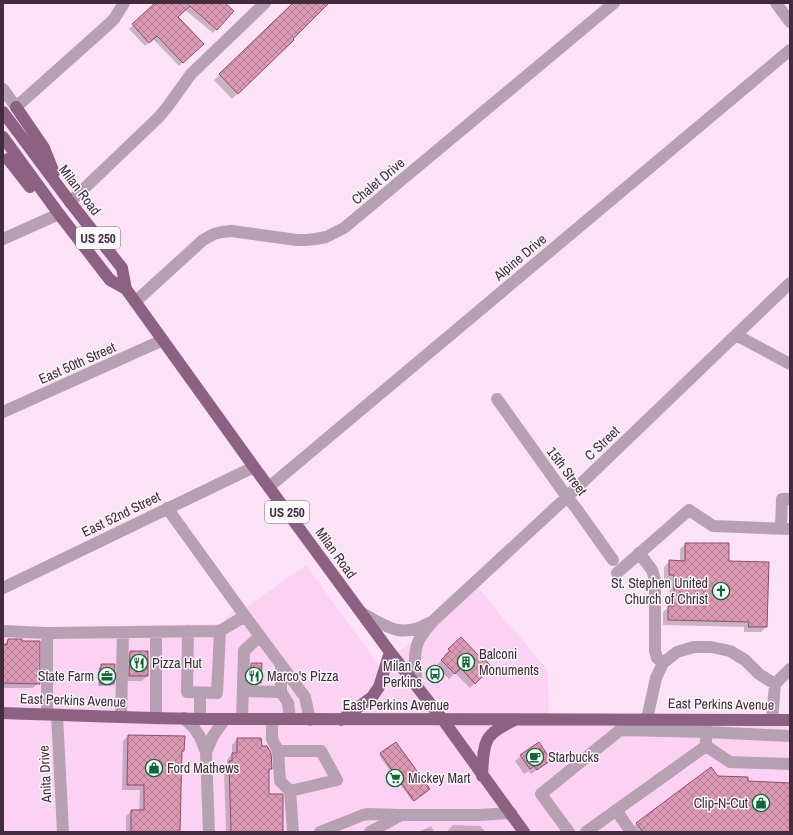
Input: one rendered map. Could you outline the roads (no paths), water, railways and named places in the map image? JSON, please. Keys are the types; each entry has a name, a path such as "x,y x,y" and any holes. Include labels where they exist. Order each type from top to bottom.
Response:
{"main road":[{"path":"16,107 44,148 61,191"},
{"name":"Milan Road","path":"3,112 61,191 122,268 126,289 135,302 254,467 390,652 443,720 482,776 524,832"},
{"name":"Milan Road","path":"3,137 59,214 110,280 126,289"},
{"path":"6,156 34,191 59,214"},
{"path":"341,720 372,697 379,687 390,652"},
{"name":"East Perkins Avenue","path":"3,713 200,719 310,720 790,720"},
{"path":"482,776 484,748 489,736 499,728 517,719"}],"street":[{"path":"3,89 16,107 109,24 124,3"},
{"path":"70,202 159,117 192,74 265,3"},
{"name":"Chalet Drive","path":"135,302 197,245 212,235 231,231 297,240 311,240 330,236 344,228 614,3"},
{"path":"776,3 790,22"},
{"name":"Alpine Drive","path":"269,487 790,50"},
{"path":"3,239 59,214"},
{"name":"C Street","path":"417,687 417,645 422,634 433,621 567,497 790,283"},
{"path":"736,335 790,364"},
{"name":"East 50th Street","path":"3,412 163,340"},
{"name":"15th Street","path":"497,399 614,560"},
{"name":"East 52nd Street","path":"3,588 254,467"},
{"path":"617,573 689,510 713,526 786,529 782,499 790,499"},
{"path":"167,508 305,697 310,720"},
{"path":"640,553 652,570 655,580 655,651 657,658 663,663"},
{"name":"C Street","path":"362,613 388,628 402,631 418,629 433,621"},
{"path":"3,631 47,633 220,631 245,616"},
{"path":"188,631 188,692 217,693 220,631"},
{"path":"121,716 123,632"},
{"path":"156,632 156,717"},
{"name":"Anita Drive","path":"47,633 52,715 63,832"},
{"path":"242,719 244,651 260,636"},
{"path":"647,719 656,678 663,663 677,652 694,647 711,647 730,651 745,660 759,674 774,684"},
{"path":"281,665 281,692 288,703 290,719"},
{"path":"772,720 774,684 790,669"},
{"path":"243,691 281,692"},
{"path":"200,693 200,719"},
{"path":"184,718 194,728 200,737 206,752 209,832"},
{"path":"206,752 225,719"},
{"path":"272,719 272,739 278,751 280,781 290,791 293,832"},
{"path":"706,719 706,746"},
{"path":"569,832 541,794 620,730 790,736"},
{"path":"706,746 730,762 790,764"},
{"path":"586,832 706,746"},
{"path":"278,751 321,751 337,780 290,791"},
{"path":"616,810 631,832"},
{"path":"320,832 363,815 370,814 480,815 511,813"},
{"path":"370,832 401,815"}],"place":[{"name":"St. Stephen United Church of Christ","path":"721,591"},
{"name":"Balconi Monuments","path":"466,662"},
{"name":"Pizza Hut","path":"139,663"},
{"name":"Milan & Perkins","path":"435,674"},
{"name":"State Farm","path":"107,676"},
{"name":"Marco's Pizza","path":"254,676"},
{"name":"Starbucks","path":"535,757"},
{"name":"Ford Mathews","path":"154,768"},
{"name":"Mickey Mart","path":"395,778"},
{"name":"Clip-N-Cut","path":"761,803"}]}
